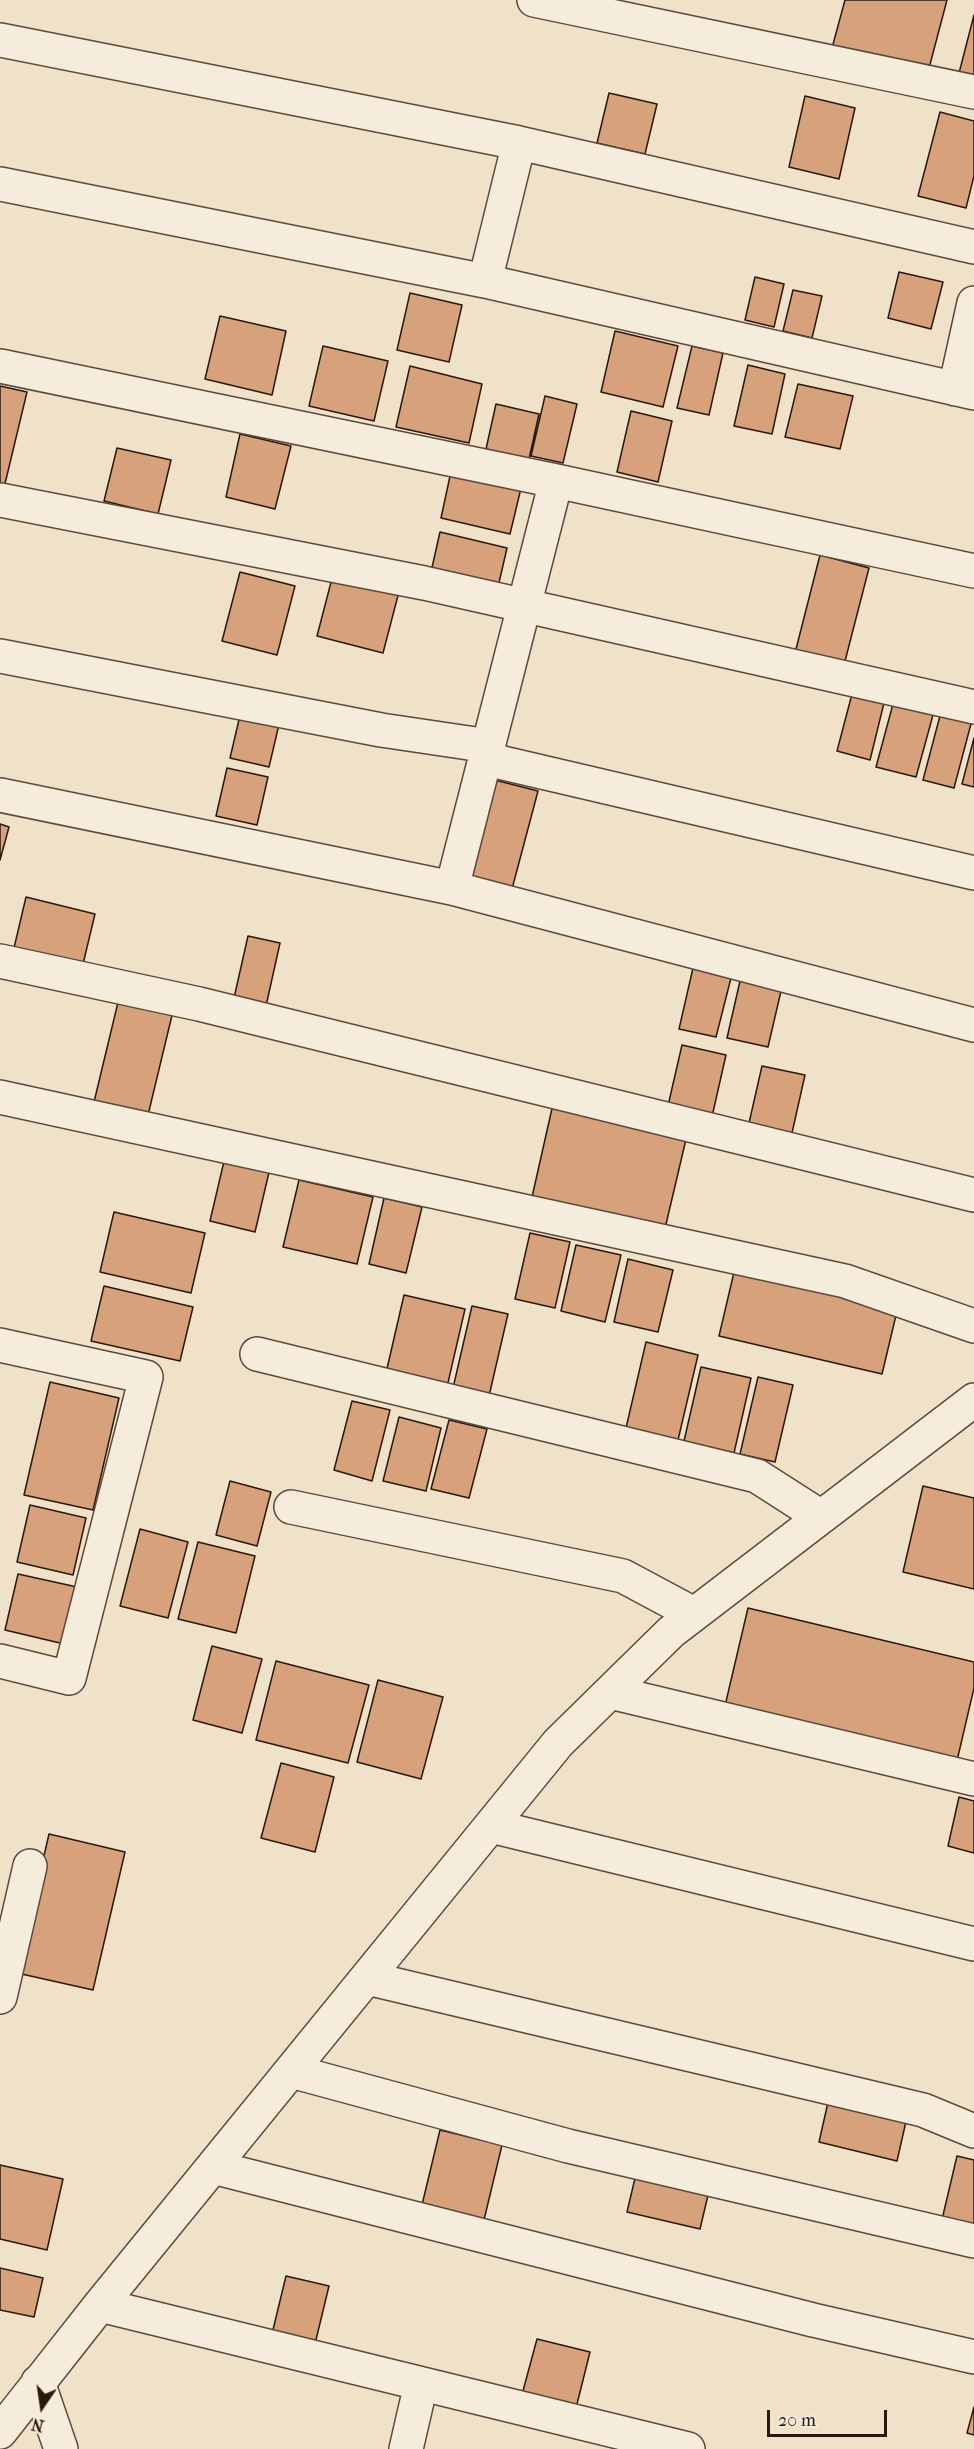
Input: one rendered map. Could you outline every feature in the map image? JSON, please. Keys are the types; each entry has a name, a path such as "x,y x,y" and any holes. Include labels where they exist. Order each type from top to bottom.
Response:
{"street":[{"path":"534,0 974,92"},
{"path":"0,40 519,142 974,248"},
{"path":"485,281 519,142"},
{"path":"0,184 485,281 965,391 974,303"},
{"path":"0,366 556,481 974,572"},
{"path":"453,888 556,481"},
{"path":"0,500 424,583 974,707"},
{"path":"0,656 381,730 487,753 974,873"},
{"path":"0,795 453,888 974,1025"},
{"path":"0,961 199,1004 974,1195"},
{"path":"0,1097 845,1281 974,1326"},
{"path":"0,1346 146,1377 69,1678 0,1661"},
{"path":"257,1354 758,1476 821,1517"},
{"path":"0,2432 100,2305 558,1743 671,1632 974,1400"},
{"path":"291,1507 623,1576 694,1614"},
{"path":"610,1692 974,1779"},
{"path":"491,1826 974,1944"},
{"path":"0,1997 30,1866"},
{"path":"367,1978 923,2110 974,2131"},
{"path":"291,2071 568,2146 974,2241"},
{"path":"213,2168 813,2320 974,2357"},
{"path":"100,2305 688,2449"},
{"path":"38,2382 61,2449"},
{"path":"406,2449 421,2384"}],"building":[{"path":"845,0 947,0 928,72 832,48"},
{"path":"974,15 974,81 958,77"},
{"path":"609,93 657,104 645,154 597,143"},
{"path":"805,96 855,108 839,179 789,167"},
{"path":"940,112 974,121 974,176 966,208 918,196"},
{"path":"899,272 943,282 931,329 888,318"},
{"path":"755,277 784,284 774,327 745,320"},
{"path":"793,290 822,296 812,338 783,331"},
{"path":"410,293 462,305 449,362 397,350"},
{"path":"220,316 286,331 272,395 205,379"},
{"path":"615,331 678,346 663,407 601,392"},
{"path":"323,346 388,361 374,421 309,406"},
{"path":"692,346 723,353 709,415 677,408"},
{"path":"748,365 785,374 772,434 734,426"},
{"path":"410,366 482,384 469,443 396,427"},
{"path":"798,384 853,396 840,449 785,437"},
{"path":"0,386 27,392 3,492 0,491"},
{"path":"545,396 577,404 563,463 531,456"},
{"path":"496,404 539,414 529,459 486,449"},
{"path":"631,411 672,421 658,482 617,472"},
{"path":"240,434 291,446 275,509 226,497"},
{"path":"117,448 171,460 158,514 104,501"},
{"path":"452,467 522,484 510,534 441,518"},
{"path":"440,532 507,548 498,587 431,572"},
{"path":"820,555 869,568 844,665 795,653"},
{"path":"335,567 401,584 383,653 317,636"},
{"path":"240,572 295,586 277,655 222,641"},
{"path":"852,694 884,703 870,760 837,751"},
{"path":"893,704 933,715 916,777 876,767"},
{"path":"242,707 281,716 269,767 230,758"},
{"path":"941,712 972,720 954,788 923,780"},
{"path":"974,738 974,787 962,784"},
{"path":"227,768 268,777 257,825 216,816"},
{"path":"487,778 538,791 512,889 462,876"},
{"path":"0,824 9,827 0,860"},
{"path":"26,897 95,914 83,964 14,948"},
{"path":"248,936 280,943 266,1006 234,998"},
{"path":"693,968 731,978 716,1037 679,1029"},
{"path":"740,981 781,991 768,1047 727,1038"},
{"path":"120,994 174,1007 148,1115 94,1102"},
{"path":"682,1045 726,1055 711,1121 667,1110"},
{"path":"762,1066 805,1075 792,1133 749,1123"},
{"path":"553,1104 687,1135 663,1237 530,1206"},
{"path":"225,1157 270,1168 255,1232 210,1221"},
{"path":"299,1180 373,1197 357,1264 283,1247"},
{"path":"384,1198 422,1207 406,1273 369,1264"},
{"path":"114,1212 205,1233 191,1293 100,1272"},
{"path":"530,1233 570,1242 555,1308 515,1299"},
{"path":"576,1245 621,1255 605,1322 561,1311"},
{"path":"628,1259 673,1270 658,1332 614,1322"},
{"path":"735,1268 898,1307 882,1374 719,1336"},
{"path":"104,1286 193,1307 180,1361 91,1341"},
{"path":"404,1295 465,1309 447,1387 386,1373"},
{"path":"472,1306 508,1314 489,1396 453,1388"},
{"path":"646,1342 698,1355 678,1440 626,1428"},
{"path":"701,1367 751,1378 734,1453 684,1441"},
{"path":"758,1377 793,1385 775,1462 740,1454"},
{"path":"50,1382 119,1398 93,1510 24,1495"},
{"path":"352,1401 390,1410 372,1481 334,1470"},
{"path":"399,1417 441,1428 426,1491 383,1481"},
{"path":"449,1420 487,1429 469,1498 431,1489"},
{"path":"230,1481 271,1492 257,1546 216,1535"},
{"path":"923,1486 974,1498 974,1589 903,1572"},
{"path":"30,1505 86,1518 73,1575 17,1562"},
{"path":"140,1529 188,1542 168,1618 120,1606"},
{"path":"198,1542 255,1556 236,1633 178,1619"},
{"path":"18,1574 77,1587 64,1644 5,1630"},
{"path":"748,1608 974,1662 974,1688 956,1765 724,1710"},
{"path":"212,1646 262,1659 242,1733 193,1720"},
{"path":"276,1661 369,1685 348,1763 256,1740"},
{"path":"378,1680 443,1697 421,1779 357,1762"},
{"path":"281,1763 334,1777 315,1852 261,1838"},
{"path":"959,1797 974,1801 974,1853 948,1846"},
{"path":"49,1834 125,1852 93,1990 17,1973"},
{"path":"829,2098 907,2117 897,2161 819,2142"},
{"path":"440,2130 502,2145 483,2224 421,2209"},
{"path":"957,2156 974,2160 974,2236 940,2228"},
{"path":"0,2165 63,2179 47,2250 0,2239"},
{"path":"636,2174 709,2191 700,2229 627,2212"},
{"path":"0,2268 43,2278 34,2317 0,2310"},
{"path":"286,2276 329,2286 314,2348 271,2338"},
{"path":"537,2339 590,2352 574,2416 520,2402"},
{"path":"974,2407 974,2435 967,2433"}]}
